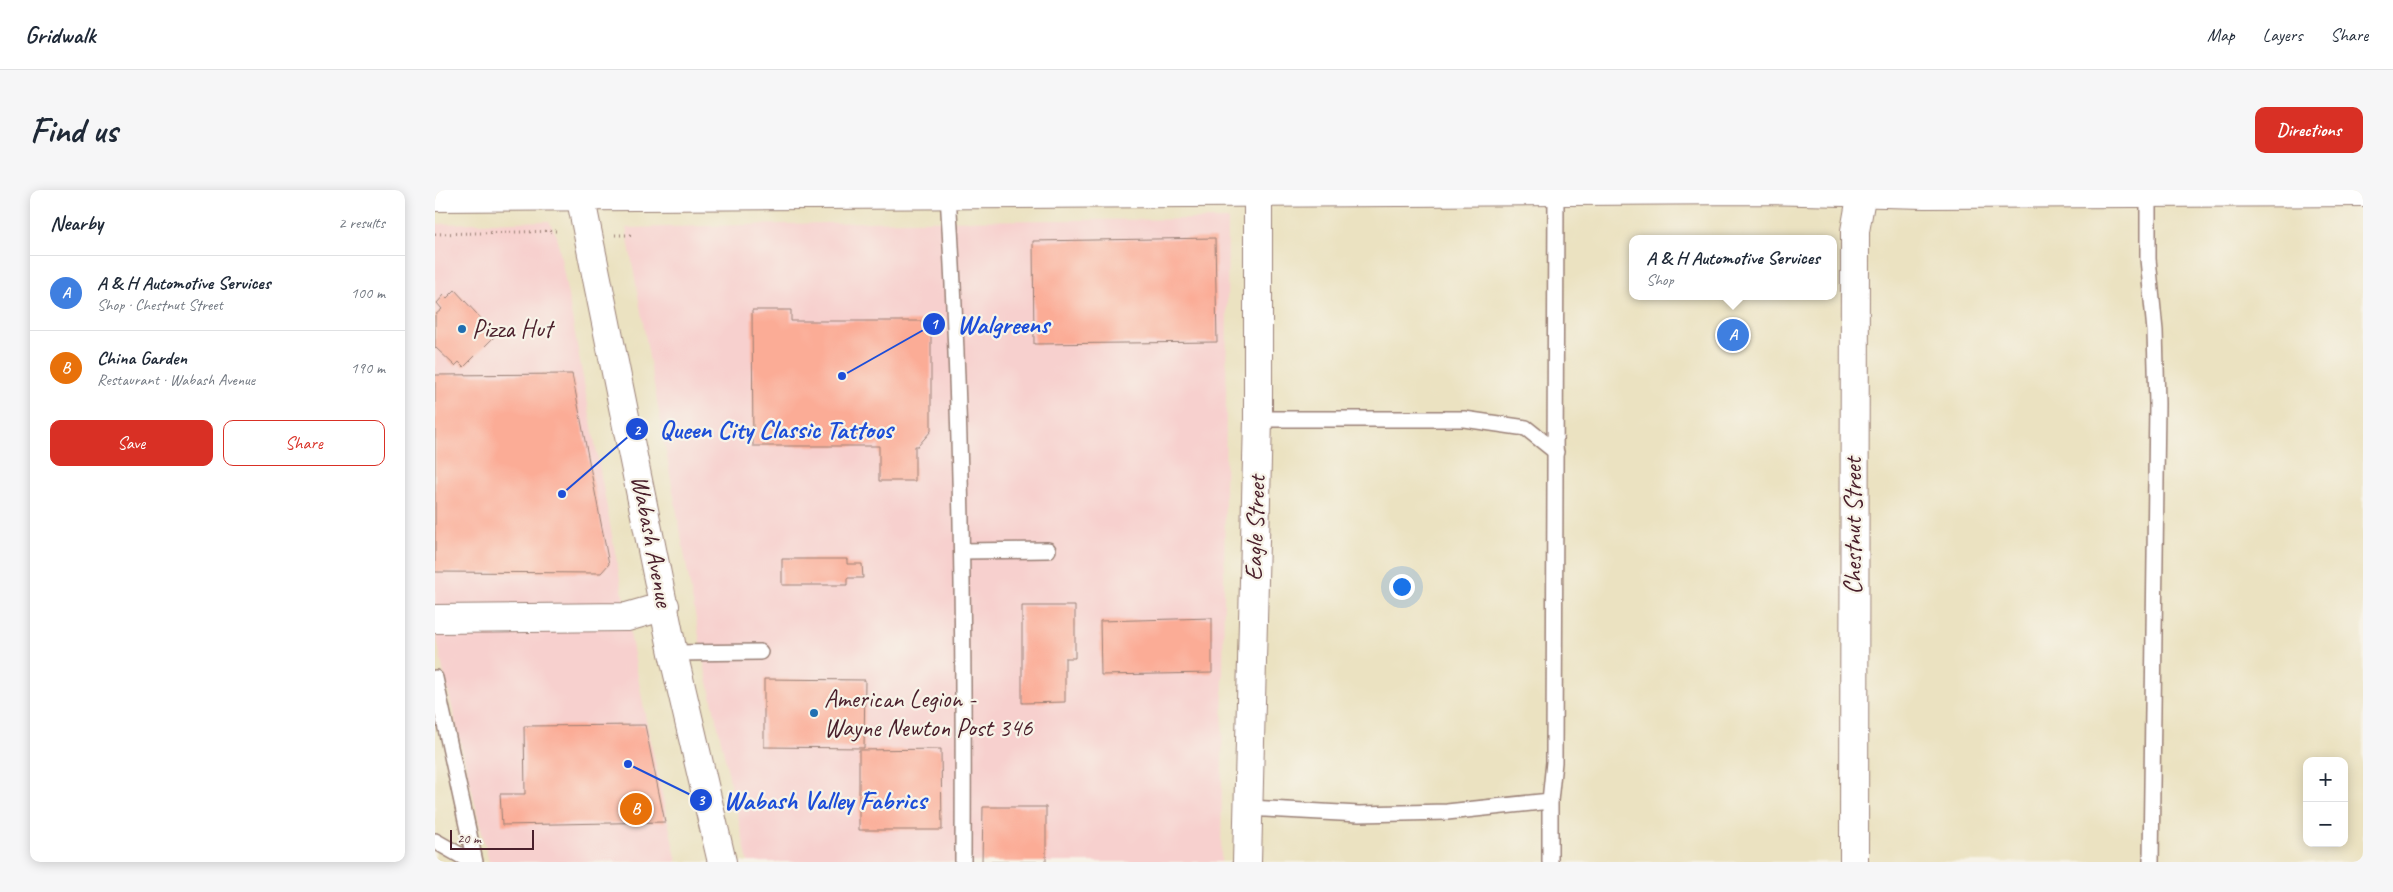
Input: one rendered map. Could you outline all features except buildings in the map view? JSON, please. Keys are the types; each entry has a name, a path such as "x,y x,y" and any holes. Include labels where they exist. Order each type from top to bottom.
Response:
{"main road":[{"path":"435,197 580,193 1258,194 1409,191 1767,190 2148,193 2363,192"},
{"name":"Chestnut Street","path":"1854,862 1854,250 1855,231 1863,191"},
{"name":"Wabash Avenue","path":"580,193 673,653 722,862"},
{"name":"Eagle Street","path":"1247,862 1258,419 1258,194"},
{"path":"435,619 627,617 665,606"}],"lane":[{"path":"1550,862 1550,801 1554,762 1556,192"},
{"path":"948,193 953,279 964,638 963,862"},
{"path":"2148,193 2148,259 2155,331 2157,404 2151,862"},
{"path":"1258,419 1464,419 1526,428 1556,452"},
{"path":"962,551 1048,550"},
{"path":"673,653 761,652"},
{"path":"435,678 474,862"},
{"path":"1248,808 1359,814 1447,812 1550,801"},
{"path":"435,841 474,862"}],"path":[{"path":"435,234 544,230 634,236"}],"shaded area":[{"path":"1228,219 1221,862 748,862 704,664 626,228 908,221"},
{"path":"549,221 557,236 646,720 677,862 489,862 435,630 435,224"}],"place":[{"name":"Pizza Hut","path":"462,329"},
{"name":"A & H Automotive Services","path":"1733,335"},
{"name":"Walgreens","path":"842,376"},
{"name":"Queen City Classic Tattoos","path":"562,494"},
{"name":"American Legion - Wayne Newton Post 346","path":"814,713"},
{"name":"Wabash Valley Fabrics","path":"628,764"},
{"name":"China Garden","path":"636,809"}]}
